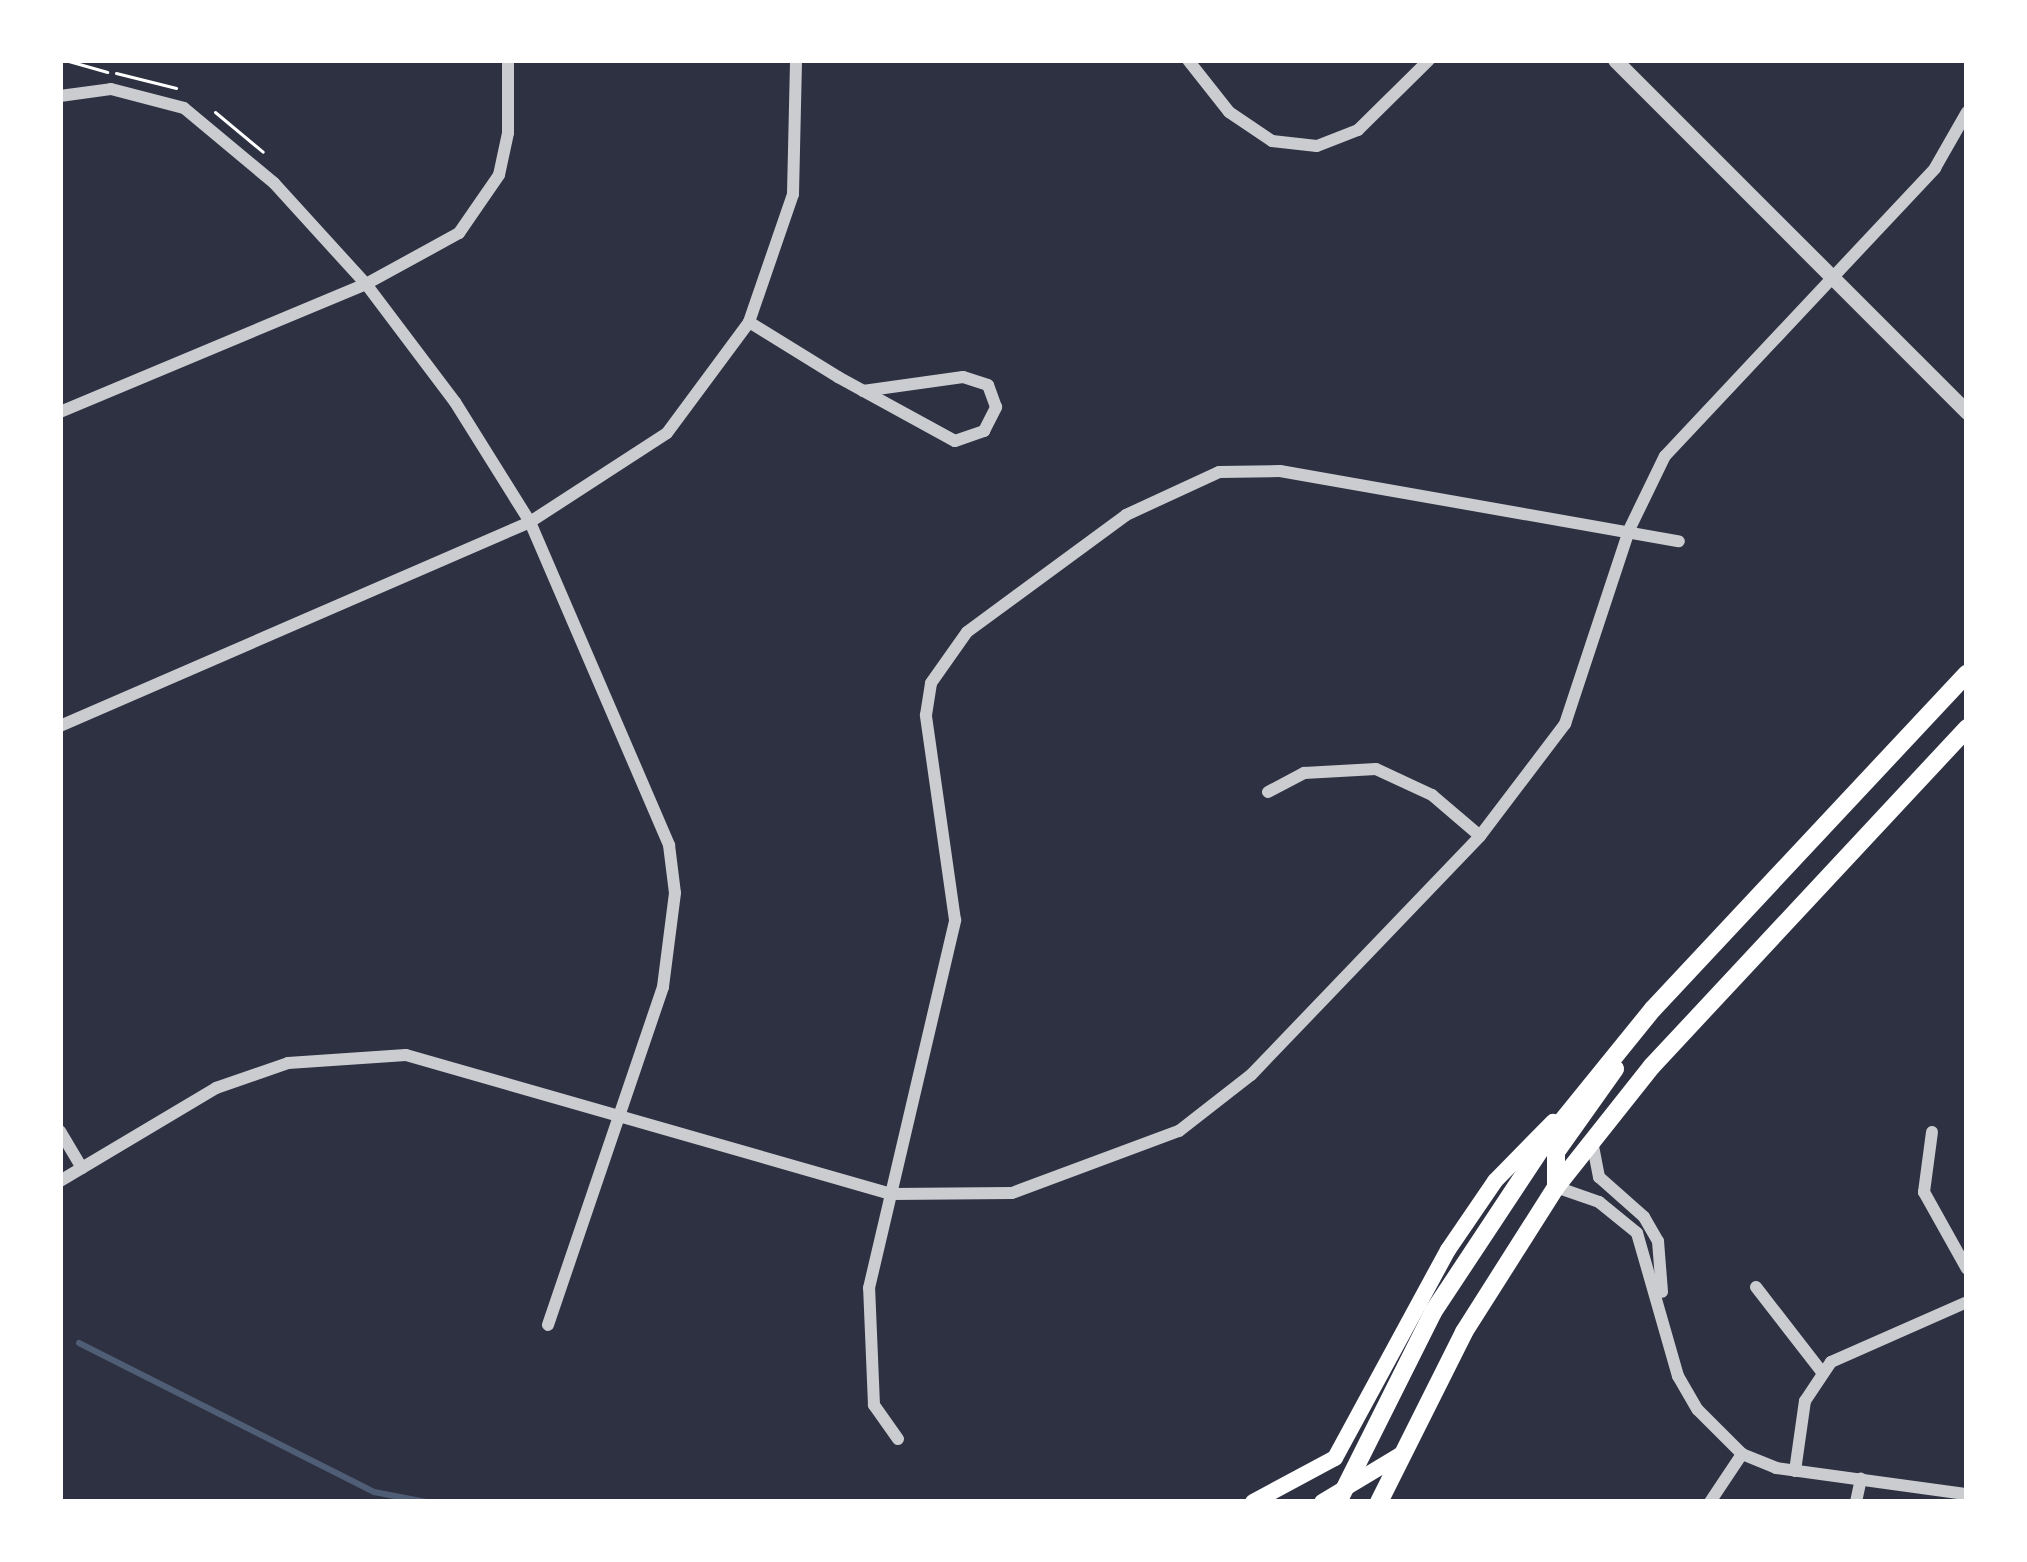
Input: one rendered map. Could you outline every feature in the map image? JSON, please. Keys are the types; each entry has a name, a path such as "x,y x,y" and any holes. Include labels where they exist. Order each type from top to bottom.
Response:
{"main road":[{"path":"1253,1502 1334,1458 1448,1250 1495,1180 1587,1087 1653,1009 1967,674"},
{"path":"1379,1502 1464,1332 1556,1186 1967,728"},
{"path":"1556,1186 1556,1152 1653,1009"},
{"path":"1334,1500 1433,1312 1587,1087"},
{"path":"1334,1500 1402,1454"}],"street":[{"path":"60,412 366,284 459,233 499,176 508,133 508,60"},
{"path":"60,726 530,522 668,433 749,322 793,194 796,60"},
{"path":"1188,60 1229,112 1272,141 1317,146 1358,130 1429,60"},
{"path":"1615,60 1967,412"},
{"path":"60,96 111,89 184,108 274,183 366,284 455,402 530,522 671,860 675,892 663,988 548,1325"},
{"path":"60,1181 217,1088 288,1063 406,1054 891,1194 1012,1193 1179,1131 1251,1075 1480,836 1565,724 1629,530 1665,456 1935,169 1967,112"},
{"path":"749,322 863,391 955,442 984,431 996,407 988,385 963,377 863,391"},
{"path":"898,1438 874,1405 866,1354 869,1288 955,920 926,715 932,683 967,632 1126,515 1219,472 1280,471 1679,541"},
{"path":"1268,792 1304,773 1376,770 1432,795 1480,836"},
{"path":"60,1131 82,1168"},
{"path":"1932,1132 1924,1192 1967,1269"},
{"path":"1592,1141 1599,1177 1644,1216 1658,1241 1662,1299"},
{"path":"1556,1186 1599,1202 1631,1226 1662,1299 1687,1394 1742,1454 1795,1472 1967,1495"},
{"path":"1756,1287 1822,1372"},
{"path":"1795,1472 1805,1401 1822,1372 1849,1351 1967,1302"},
{"path":"1710,1502 1742,1454"},
{"path":"1856,1502 1861,1479"}],"waterway":[{"path":"79,1343 374,1492 426,1502"}]}
